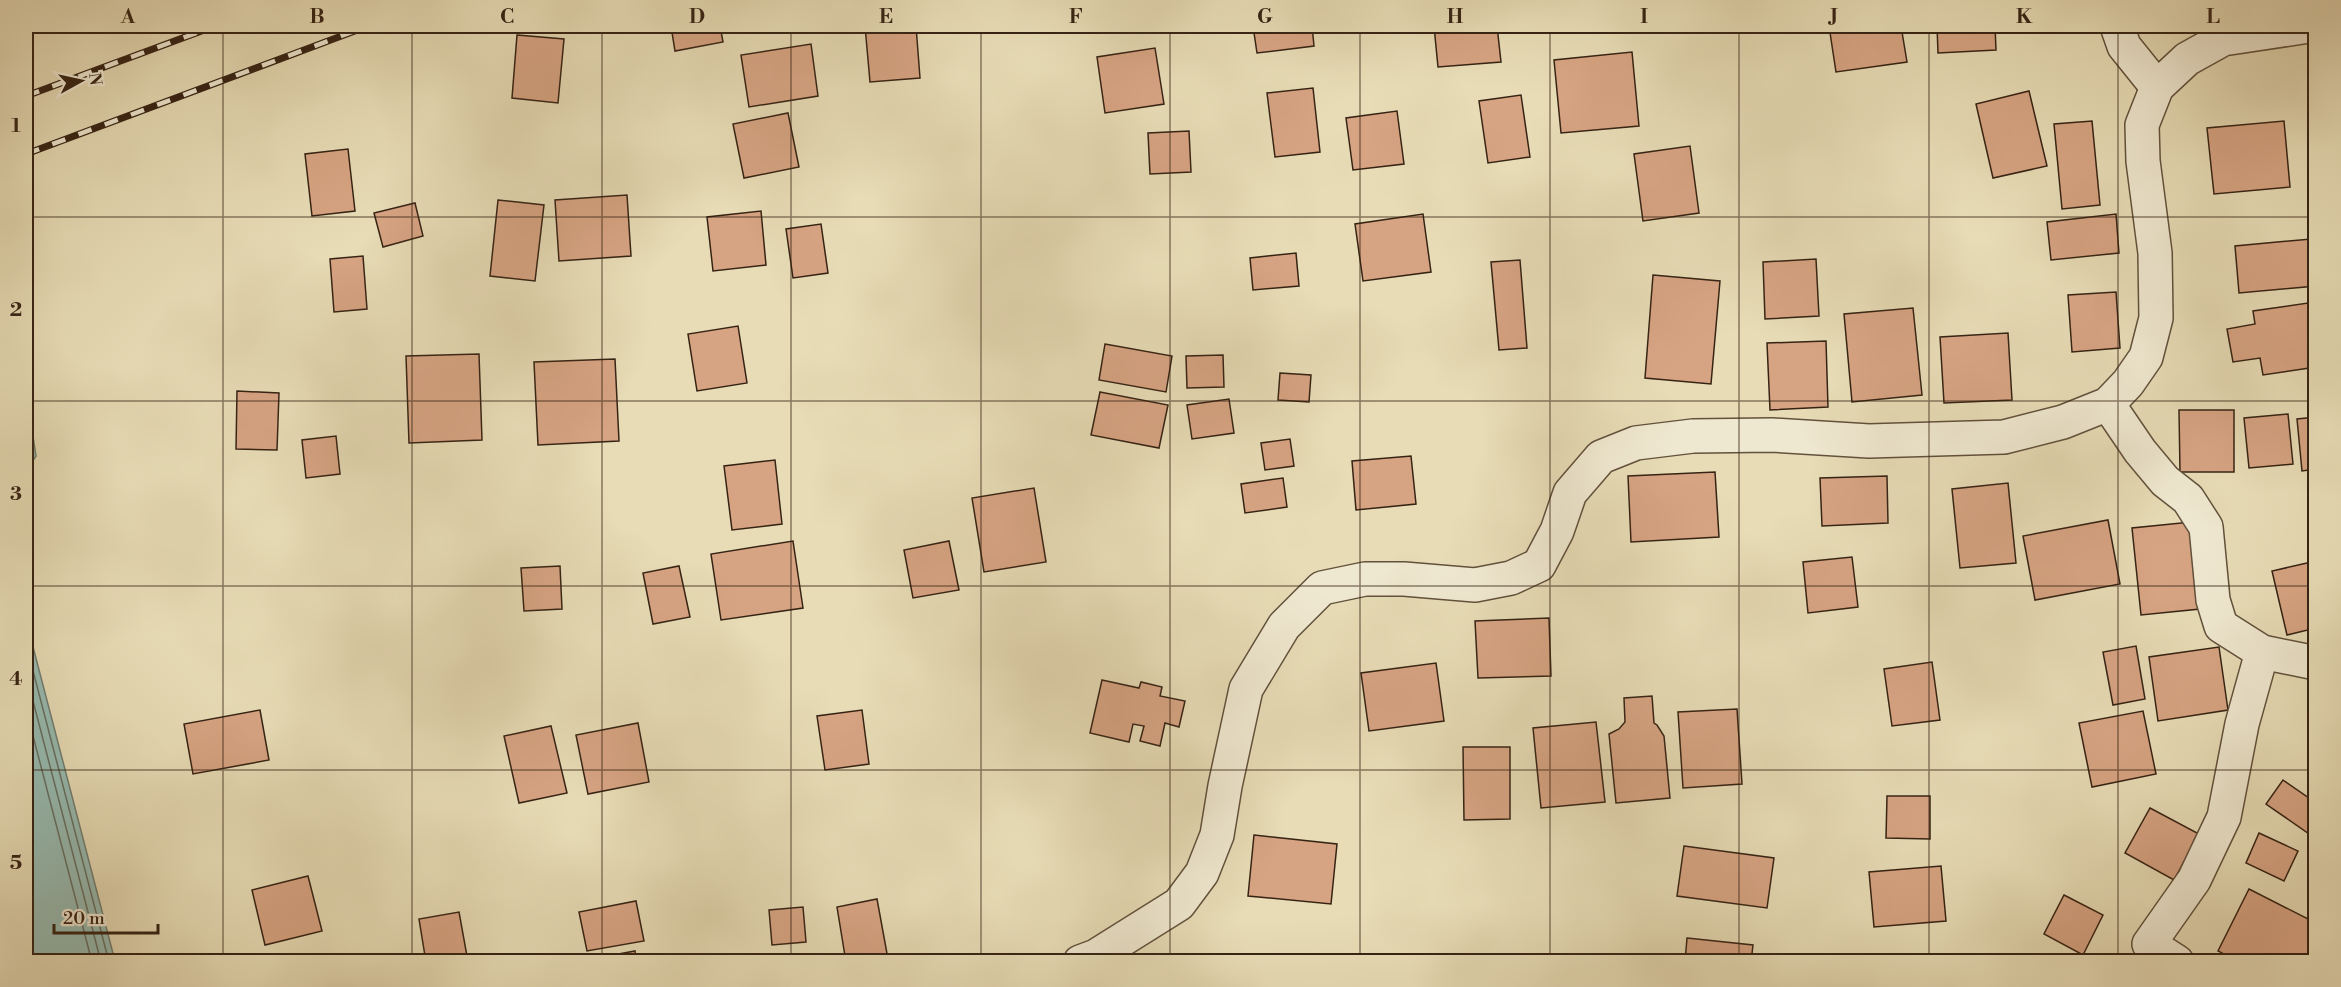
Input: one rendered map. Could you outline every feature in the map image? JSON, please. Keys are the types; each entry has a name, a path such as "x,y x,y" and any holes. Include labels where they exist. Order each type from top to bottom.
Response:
{"street":[{"path":"2116,26 2124,46 2157,87"},
{"path":"1080,962 1096,956 1179,904 1202,873 1217,836 1225,786 1246,689 1284,626 1322,588 1365,579 1404,579 1475,585 1511,578 1539,565 1557,531 1570,492 1601,457 1636,443 1693,436 1761,435 1869,441 2004,437 2063,422 2108,404 2128,383 2145,357 2156,318 2155,253 2143,161 2142,125 2157,87 2187,59 2223,39 2309,26"},
{"path":"2108,404 2140,451 2165,481 2188,499 2206,527 2212,568 2213,600 2221,626 2262,652 2316,663"},
{"path":"2177,962 2149,944 2194,880 2224,817 2242,724 2262,652"}],"water":[{"path":"26,390 36,456 26,471"},
{"path":"26,620 115,961 26,961"}],"building":[{"path":"671,26 720,26 723,42 675,51"},
{"path":"865,26 916,26 920,78 870,82"},
{"path":"1253,26 1312,26 1314,46 1257,53"},
{"path":"1434,26 1497,26 1501,62 1438,67"},
{"path":"1829,26 1901,26 1907,62 1836,72"},
{"path":"1937,26 1995,26 1996,50 1938,53"},
{"path":"517,35 564,39 558,103 512,98"},
{"path":"811,44 818,96 749,107 741,55"},
{"path":"1155,48 1164,104 1105,113 1097,57"},
{"path":"1632,52 1639,126 1561,133 1554,60"},
{"path":"1313,88 1320,152 1275,157 1267,93"},
{"path":"2029,91 2047,166 1993,178 1976,104"},
{"path":"1521,95 1530,157 1488,163 1479,101"},
{"path":"1397,111 1404,164 1353,170 1346,118"},
{"path":"788,113 799,167 744,178 733,124"},
{"path":"2092,121 2100,205 2062,209 2054,124"},
{"path":"2284,121 2290,187 2214,194 2207,128"},
{"path":"1189,131 1191,172 1150,174 1148,133"},
{"path":"1690,146 1699,213 1643,221 1634,154"},
{"path":"348,149 355,211 312,216 305,154"},
{"path":"627,195 631,256 559,261 555,200"},
{"path":"498,200 544,205 535,281 490,276"},
{"path":"415,203 423,236 383,247 374,213"},
{"path":"761,211 766,265 713,271 707,217"},
{"path":"1423,214 1431,272 1363,281 1355,224"},
{"path":"2116,214 2119,253 2051,260 2047,222"},
{"path":"821,224 828,273 793,278 786,229"},
{"path":"2311,239 2316,286 2239,293 2235,246"},
{"path":"1296,253 1299,286 1253,290 1250,258"},
{"path":"363,256 367,309 334,312 330,259"},
{"path":"1816,259 1819,316 1765,319 1763,262"},
{"path":"1520,260 1527,348 1499,350 1491,262"},
{"path":"1653,275 1720,281 1711,384 1645,378"},
{"path":"2116,292 2120,348 2072,352 2068,295"},
{"path":"2308,303 2316,352 2316,367 2263,375 2260,358 2233,362 2227,329 2255,324 2253,311"},
{"path":"1913,308 1922,395 1852,402 1844,314"},
{"path":"738,326 747,383 697,391 688,334"},
{"path":"2008,333 2012,400 1944,403 1940,337"},
{"path":"1826,341 1828,407 1770,410 1767,343"},
{"path":"1105,344 1172,356 1166,392 1099,380"},
{"path":"479,354 482,440 409,443 406,356"},
{"path":"1223,355 1224,387 1187,388 1186,356"},
{"path":"615,359 619,441 538,445 534,362"},
{"path":"1280,373 1311,375 1309,402 1278,400"},
{"path":"237,391 279,393 277,450 236,449"},
{"path":"1100,392 1168,405 1159,448 1091,435"},
{"path":"1229,399 1234,433 1192,439 1187,405"},
{"path":"2179,410 2234,410 2234,472 2180,472"},
{"path":"2288,414 2293,464 2249,468 2244,418"},
{"path":"2316,417 2316,469 2302,471 2297,419"},
{"path":"336,436 340,474 306,478 302,440"},
{"path":"1290,439 1294,466 1265,470 1261,443"},
{"path":"1411,456 1416,504 1356,510 1352,461"},
{"path":"775,460 782,524 732,530 724,466"},
{"path":"1715,472 1719,537 1631,542 1628,476"},
{"path":"1887,476 1888,523 1822,526 1820,478"},
{"path":"1283,478 1287,507 1245,513 1241,484"},
{"path":"2008,483 2016,563 1960,568 1952,489"},
{"path":"1034,488 1046,562 984,572 972,498"},
{"path":"2108,520 2120,584 2035,600 2023,536"},
{"path":"2191,522 2200,609 2141,615 2132,528"},
{"path":"793,541 803,608 721,620 711,554"},
{"path":"949,541 959,590 913,598 904,550"},
{"path":"1852,557 1858,607 1808,613 1803,562"},
{"path":"2316,561 2316,628 2287,635 2272,571"},
{"path":"560,566 562,609 524,611 521,568"},
{"path":"679,566 690,617 653,624 643,573"},
{"path":"1549,618 1551,676 1478,678 1475,621"},
{"path":"2136,646 2145,699 2113,705 2103,652"},
{"path":"2219,647 2228,710 2158,721 2149,657"},
{"path":"1932,662 1940,720 1892,726 1884,669"},
{"path":"1436,663 1444,721 1369,731 1361,673"},
{"path":"1102,680 1139,688 1141,682 1162,687 1160,696 1185,701 1179,727 1165,723 1160,746 1140,741 1144,726 1133,724 1129,742 1090,733"},
{"path":"1652,696 1654,723 1664,736 1670,798 1616,803 1609,734 1619,729 1625,722 1624,698"},
{"path":"1737,709 1742,784 1683,788 1678,712"},
{"path":"260,710 269,760 193,774 184,724"},
{"path":"862,710 869,764 825,770 817,716"},
{"path":"2143,711 2156,774 2092,787 2079,723"},
{"path":"1596,722 1605,802 1541,808 1533,728"},
{"path":"638,723 649,782 588,794 576,735"},
{"path":"551,726 567,793 519,803 504,736"},
{"path":"1463,747 1510,747 1510,819 1464,820"},
{"path":"2283,780 2316,803 2315,838 2266,804"},
{"path":"1887,796 1930,796 1930,839 1886,838"},
{"path":"2150,808 2199,834 2174,880 2125,853"},
{"path":"2259,833 2298,851 2284,881 2246,863"},
{"path":"1254,835 1337,844 1331,904 1248,896"},
{"path":"1684,846 1774,858 1767,908 1677,896"},
{"path":"1941,866 1946,921 1874,927 1869,872"},
{"path":"308,876 322,931 265,945 252,890"},
{"path":"2249,889 2316,923 2316,949 2309,962 2239,962 2218,951"},
{"path":"2064,895 2103,915 2083,955 2044,934"},
{"path":"877,899 888,959 872,962 846,962 837,907"},
{"path":"636,901 644,941 587,951 579,912"},
{"path":"803,907 806,942 772,945 769,910"},
{"path":"459,912 467,956 426,962 419,919"},
{"path":"1687,938 1753,945 1751,962 1685,962"},
{"path":"635,951 636,962 603,962 602,957"}],"railway":[{"path":"26,96 215,26"},
{"path":"26,154 368,26"}]}
